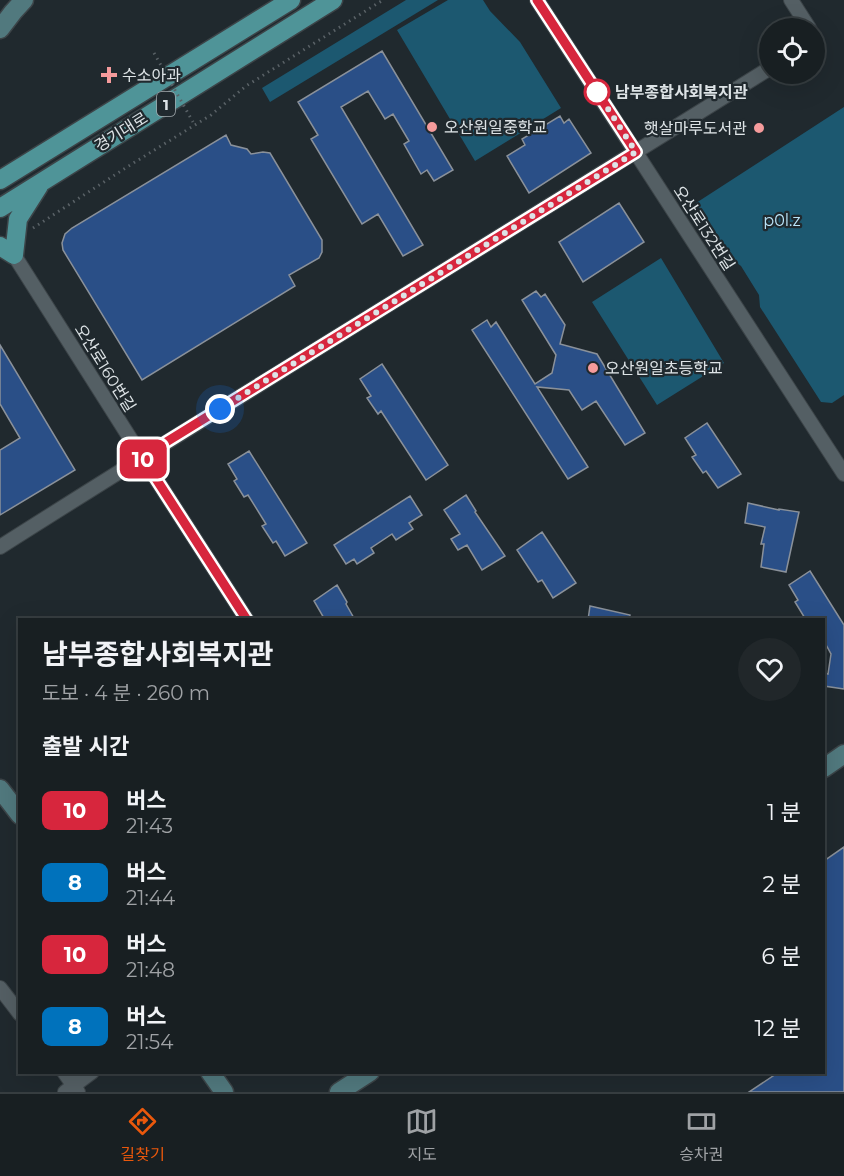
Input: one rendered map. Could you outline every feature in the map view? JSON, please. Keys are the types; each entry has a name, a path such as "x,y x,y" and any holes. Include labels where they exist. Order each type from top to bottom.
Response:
{"main road":[{"name":"경기대로","path":"0,180 291,0"},
{"name":"경기대로","path":"0,208 333,0"},
{"path":"7,250 17,228 18,219 42,182"}],"street":[{"path":"0,29 24,0"},
{"name":"오산로132번길","path":"537,0 844,474"},
{"path":"791,0 803,18"},
{"path":"0,547 759,75"},
{"name":"오산로160번길","path":"7,250 246,618"},
{"path":"825,767 844,754"},
{"path":"0,988 18,1011"},
{"path":"65,1074 72,1090 90,1074"},
{"path":"211,1074 224,1092"},
{"path":"339,1092 367,1074"}],"path":[{"path":"17,228 28,231 211,115 246,86 384,0"},
{"path":"154,53 193,122"}],"green space":[{"path":"406,0 438,0 270,102 262,88"},
{"path":"448,0 483,0 490,11 520,42 561,108 475,161 397,30"},
{"name":"p0l.z","path":"844,107 844,395 832,403 821,402 760,307 759,295 741,266 730,258 696,203"},
{"path":"661,258 724,363 657,405 592,302"}],"building":[{"path":"382,51 453,170 434,181 427,170 421,174 404,144 409,141 393,114 385,119 368,91 341,107 423,245 403,256 378,214 362,224 311,139 318,135 298,102"},
{"path":"560,116 564,123 569,119 591,153 529,193 507,156 525,145 522,139"},
{"path":"226,135 231,145 247,149 251,154 270,153 322,240 322,252 319,258 289,275 295,286 142,380 63,250 62,243 65,234"},
{"path":"619,203 644,242 583,282 559,242"},
{"path":"536,291 541,297 545,294 565,325 560,344 597,354 645,433 625,445 596,401 582,410 569,390 537,387 588,467 568,479 472,330 487,320 491,327 496,322 535,384 552,373 556,355 522,300"},
{"path":"0,345 75,470 0,515 0,450 20,438 0,404"},
{"path":"382,364 448,465 426,480 381,411 378,414 367,398 371,396 360,379"},
{"path":"707,423 741,474 718,488 706,471 703,473 692,457 696,455 685,438"},
{"path":"249,451 307,543 285,556 276,541 273,543 262,526 266,524 248,495 244,497 234,481 237,479 228,464"},
{"path":"466,495 505,556 482,570 467,545 458,550 451,539 460,534 444,510"},
{"path":"410,496 422,515 409,523 413,529 396,540 392,534 371,548 374,553 357,564 354,559 346,564 334,545"},
{"path":"748,503 799,512 786,572 761,567 764,544 761,544 765,527 745,523"},
{"path":"542,532 576,583 553,598 542,580 538,582 517,550"},
{"path":"810,571 844,625 844,689 825,686 825,673 828,674 831,654 825,643 825,618 805,618 795,602 798,600 789,585"},
{"path":"337,585 354,618 324,618 314,601"},
{"path":"590,606 630,615 629,618 588,618"},
{"path":"844,847 844,1092 749,1092 776,1074 825,1074 825,860"}],"bus line":[{"name":"10","path":"246,618 142,457 636,152 537,0"}],"place":[{"name":"수소아과","path":"109,75"},
{"name":"남부종합사회복지관","path":"597,92"},
{"name":"오산원일중학교","path":"432,127"},
{"name":"햇살마루도서관","path":"759,128"},
{"name":"오산원일초등학교","path":"593,368"}],"route":[{"path":"220,409 636,152 597,92"}]}
